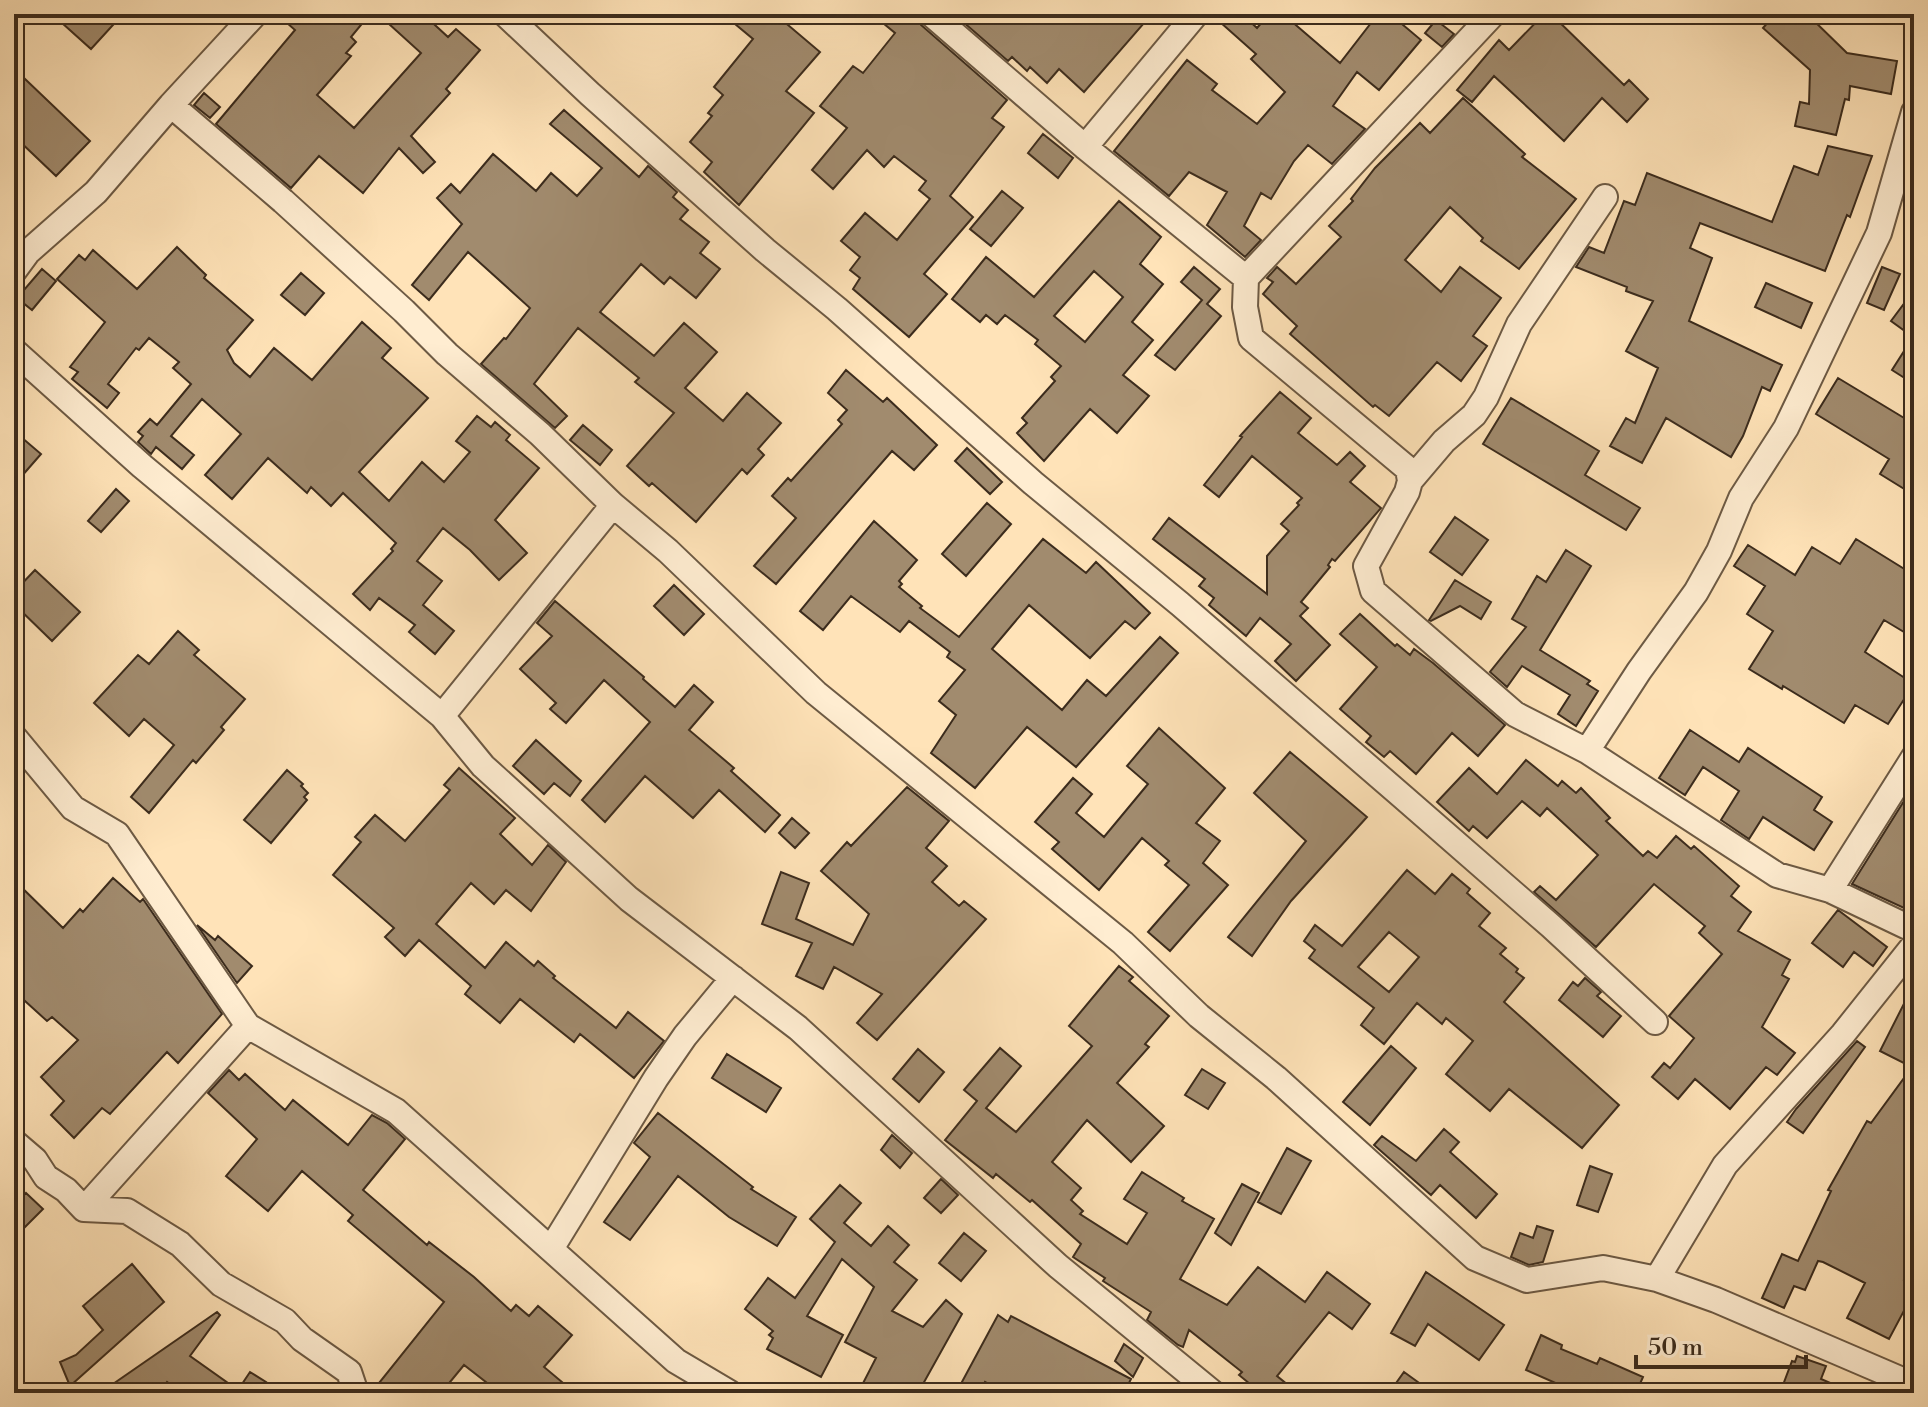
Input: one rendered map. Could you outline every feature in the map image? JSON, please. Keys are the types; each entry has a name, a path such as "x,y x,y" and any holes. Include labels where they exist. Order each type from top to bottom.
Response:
{"street":[{"path":"19,254 96,192 255,14"},
{"path":"505,14 765,250 837,309 1033,483 1180,604 1356,756 1540,916 1655,1022"},
{"path":"931,14 1085,147 1246,278"},
{"path":"1085,147 1196,14"},
{"path":"1493,14 1246,278 1245,307 1251,338 1408,469 1410,481 1407,492 1366,566 1373,591 1515,714 1587,751 1777,875 1830,890 1914,930"},
{"path":"171,105 540,434 816,693 1123,943 1199,1016 1276,1078 1475,1258 1527,1280 1603,1268 1657,1279 1716,1300 1914,1385"},
{"path":"1587,751 1696,592 1719,551 1741,498 1786,428 1879,233 1914,112"},
{"path":"1410,481 1444,441 1474,415 1486,397 1519,324 1605,197"},
{"path":"14,351 142,466 442,716 483,766 629,899 798,1028 1058,1266 1213,1393"},
{"path":"442,716 613,505"},
{"path":"14,737 73,808 117,834 248,1026 396,1111 676,1361 730,1393"},
{"path":"1830,890 1914,757"},
{"path":"1657,1279 1725,1165 1843,1034 1914,945"},
{"path":"551,1249 656,1078 685,1036 733,978"},
{"path":"84,1209 248,1026"},
{"path":"14,1142 35,1160 46,1177 66,1190 84,1209 127,1211 180,1244 221,1284 285,1321 302,1339 349,1372 356,1393"}],"building":[{"path":"52,14 123,14 91,49"},
{"path":"277,14 370,14 351,37 356,42 346,53 351,56 317,95 354,128 421,53 378,14 423,14 448,37 456,29 480,50 446,89 450,93 411,136 435,162 423,173 399,148 363,193 319,156 291,188 216,124 295,30"},
{"path":"723,14 775,14 820,52 786,91 814,113 739,205 704,172 712,162 690,142 712,116 708,113 723,95 714,87 753,39"},
{"path":"872,14 916,14 921,25 1007,100 992,118 1004,127 950,196 973,217 924,274 947,294 909,337 853,289 860,278 850,270 860,257 841,241 865,213 897,240 930,199 919,190 926,181 894,156 884,167 867,150 833,189 812,170 847,128 820,106 853,66 863,73 895,33"},
{"path":"954,14 1135,14 1145,22 1084,92 1059,69 1047,83 1030,67 1027,71 1012,57 1008,61"},
{"path":"1211,14 1242,14 1257,28 1269,14 1283,14 1340,63 1378,14 1390,14 1421,40 1379,90 1357,72 1333,106 1365,129 1332,164 1308,145 1294,161 1271,199 1261,193 1244,226 1261,240 1245,257 1207,225 1227,192 1189,172 1169,196 1114,151 1187,60 1217,84 1212,90 1257,124 1285,92 1251,59 1256,54"},
{"path":"1544,14 1551,14 1624,85 1629,80 1648,99 1627,122 1602,98 1564,141 1494,76 1472,102 1457,90 1499,40 1509,50"},
{"path":"1775,14 1807,14 1847,53 1897,61 1891,94 1850,86 1849,100 1845,99 1836,135 1795,126 1800,102 1809,104 1810,70 1763,28"},
{"path":"1436,20 1454,34 1442,47 1425,33"},
{"path":"24,78 90,141 56,176 14,136 14,88"},
{"path":"204,93 220,107 210,118 194,105"},
{"path":"1463,98 1525,154 1522,157 1576,199 1519,269 1481,241 1483,238 1450,207 1405,260 1441,292 1460,267 1501,298 1473,336 1487,346 1461,381 1437,362 1389,416 1375,405 1373,407 1290,334 1297,326 1263,294 1273,282 1267,278 1277,267 1296,284 1341,237 1329,226 1353,201 1351,199 1375,168 1420,123 1430,133"},
{"path":"564,110 639,177 648,166 677,192 673,197 688,210 680,219 709,242 700,253 720,269 696,298 670,277 664,284 641,264 600,312 654,356 684,323 717,352 685,388 723,421 747,393 781,423 758,449 764,455 747,474 742,469 696,522 652,483 649,486 627,466 674,413 635,382 639,378 578,328 534,384 567,416 555,428 481,364 530,308 468,252 429,300 412,285 462,224 437,198 451,184 460,193 493,154 536,191 551,173 577,196 602,168 550,124"},
{"path":"1043,134 1073,158 1058,178 1028,153"},
{"path":"1828,146 1872,156 1850,217 1847,215 1825,271 1700,223 1690,248 1712,258 1689,321 1782,365 1770,391 1762,387 1743,436 1731,457 1666,418 1642,463 1610,446 1626,418 1635,423 1658,368 1626,351 1653,301 1576,267 1589,247 1604,253 1624,201 1635,205 1647,173 1772,222 1794,166 1818,175"},
{"path":"1002,191 1023,208 991,246 970,229"},
{"path":"1119,201 1161,237 1140,264 1163,284 1132,322 1153,340 1123,375 1149,396 1117,433 1090,409 1044,461 1017,433 1027,423 1022,418 1055,381 1051,377 1061,366 1035,344 1038,340 1005,315 997,324 986,315 980,322 952,299 986,257 1034,297","holes":["1094,271 1123,297 1085,342 1054,316"]},
{"path":"177,247 206,275 204,278 253,320 227,350 234,363 250,377 274,348 312,380 362,322 391,348 382,358 428,398 359,472 389,501 422,462 444,482 470,452 456,441 477,416 491,427 495,422 510,435 506,440 539,468 495,520 527,553 499,580 443,528 417,561 442,581 423,605 454,631 435,654 409,632 415,625 379,598 370,610 353,594 393,551 391,549 396,543 343,493 331,506 311,487 307,493 268,458 232,499 205,475 241,434 202,399 171,436 194,455 182,469 156,447 151,454 138,442 143,436 138,432 150,419 157,425 191,384 173,368 179,362 149,338 139,350 136,348 108,384 119,393 107,408 72,379 78,372 70,367 105,322 57,279 79,255 85,260 93,250 137,289"},
{"path":"1194,267 1220,289 1207,304 1221,316 1175,370 1155,355 1202,300 1181,282"},
{"path":"1882,267 1900,274 1884,310 1867,303"},
{"path":"42,269 56,281 32,310 17,298"},
{"path":"301,273 324,293 305,315 281,295"},
{"path":"1766,283 1812,303 1801,328 1755,307"},
{"path":"1903,305 1914,314 1914,384 1892,370 1913,337 1891,321"},
{"path":"846,370 883,402 887,398 937,445 914,470 892,451 776,584 754,566 796,518 772,496 788,478 791,481 842,424 838,420 847,410 828,393"},
{"path":"1838,378 1914,424 1914,495 1880,474 1889,459 1816,414"},
{"path":"1280,392 1311,418 1298,433 1337,465 1350,452 1365,466 1350,482 1381,508 1335,561 1332,559 1328,565 1330,567 1301,602 1308,608 1300,616 1330,645 1296,681 1275,661 1291,644 1260,618 1246,636 1209,605 1214,598 1199,586 1205,579 1153,539 1169,518 1267,594 1267,556 1289,531 1281,524 1302,498 1252,456 1219,497 1204,485 1240,436"},
{"path":"1511,398 1599,451 1585,475 1640,508 1626,530 1483,444"},
{"path":"583,425 612,450 600,465 570,440"},
{"path":"14,431 41,454 14,485"},
{"path":"967,448 1002,482 990,494 955,461"},
{"path":"116,489 129,501 101,532 88,521"},
{"path":"987,503 1011,524 966,576 942,554"},
{"path":"1455,517 1488,540 1462,575 1430,552"},
{"path":"874,521 917,560 899,581 902,584 899,587 922,606 920,608 959,637 1043,539 1086,573 1096,562 1150,613 1135,629 1125,621 1090,658 1029,605 992,649 1062,710 1087,680 1106,696 1160,637 1178,653 1076,767 1027,727 975,788 931,753 956,715 939,701 965,670 947,657 950,652 909,621 900,632 851,596 823,630 800,611"},
{"path":"1856,539 1914,575 1914,638 1884,620 1865,652 1914,684 1888,724 1855,705 1844,723 1749,669 1773,631 1747,614 1765,586 1734,566 1748,545 1795,575 1812,547 1840,564"},
{"path":"1566,550 1591,566 1540,650 1590,681 1587,684 1598,691 1576,726 1558,714 1570,695 1522,666 1507,687 1490,672 1526,627 1512,619 1537,576 1546,582"},
{"path":"35,570 80,612 52,641 14,604 14,592"},
{"path":"1455,580 1491,602 1481,619 1460,606 1429,620"},
{"path":"674,585 704,614 684,635 654,606"},
{"path":"555,601 675,707 694,685 713,702 689,730 734,768 731,771 780,815 765,832 719,790 693,818 645,776 605,822 582,800 650,722 604,680 566,723 550,709 556,703 520,669 552,636 537,623"},
{"path":"1360,614 1395,646 1397,644 1410,655 1414,649 1433,663 1505,725 1478,756 1452,733 1416,774 1390,751 1384,757 1366,742 1371,736 1340,709 1377,667 1340,634"},
{"path":"178,631 199,650 194,655 245,699 221,727 224,730 196,763 193,760 149,813 131,797 174,745 144,719 129,736 94,703 138,655 149,664"},
{"path":"1159,728 1225,788 1196,823 1220,841 1203,863 1228,885 1170,951 1148,932 1189,885 1165,865 1169,861 1142,838 1099,890 1052,849 1059,842 1035,822 1073,778 1092,794 1076,813 1104,837 1148,784 1127,766"},
{"path":"1690,730 1739,762 1748,748 1822,797 1814,810 1832,822 1814,850 1763,817 1749,839 1721,820 1739,791 1703,767 1685,795 1659,778"},
{"path":"536,740 581,781 570,796 554,783 544,794 513,766"},
{"path":"1290,752 1367,817 1291,901 1252,956 1228,937 1306,841 1254,793"},
{"path":"1526,760 1558,786 1562,781 1576,793 1581,788 1610,818 1606,821 1643,856 1648,851 1657,858 1676,836 1691,849 1694,846 1739,886 1731,896 1751,912 1738,931 1790,960 1782,975 1789,979 1762,1027 1795,1053 1777,1075 1766,1067 1730,1109 1695,1079 1678,1099 1652,1077 1664,1063 1670,1068 1694,1038 1669,1016 1722,954 1699,933 1705,926 1654,884 1596,947 1534,892 1540,886 1556,900 1598,855 1547,808 1540,816 1522,801 1487,838 1473,826 1469,831 1437,802 1469,768 1497,794"},
{"path":"459,768 515,818 500,834 532,865 548,845 566,862 531,911 506,890 494,904 471,883 436,924 485,968 506,942 534,966 538,961 555,976 553,978 616,1028 628,1012 664,1041 634,1078 580,1034 574,1042 520,999 500,1023 465,994 471,986 419,940 405,956 385,937 394,928 333,875 361,842 355,837 375,815 405,841 450,790 444,785"},
{"path":"287,770 303,784 301,786 308,793 304,797 307,800 271,843 244,820"},
{"path":"1914,785 1914,888 1904,908 1852,884"},
{"path":"907,787 949,821 926,848 947,866 932,882 959,906 964,901 986,919 877,1040 857,1023 882,994 834,967 823,989 796,976 812,943 762,924 781,872 809,883 796,919 853,945 869,914 821,871 847,842 851,846"},
{"path":"792,818 809,833 795,848 779,833"},
{"path":"1407,870 1435,894 1452,874 1470,889 1467,893 1490,913 1479,926 1506,948 1500,954 1524,978 1504,1002 1619,1105 1582,1148 1509,1089 1490,1111 1446,1074 1473,1041 1446,1018 1442,1024 1417,1003 1384,1044 1361,1025 1374,1008 1309,958 1315,950 1304,941 1315,925 1342,946","holes":["1389,932 1419,957 1389,992 1358,967"]},
{"path":"113,878 140,902 143,899 222,1014 178,1063 167,1052 110,1114 102,1108 74,1138 51,1115 64,1101 41,1077 78,1040 52,1017 47,1021 14,991 14,880 63,928 80,909 83,912"},
{"path":"1838,910 1887,947 1873,966 1854,952 1843,967 1812,943"},
{"path":"197,925 215,940 218,936 252,966 237,983"},
{"path":"1119,966 1133,977 1129,981 1169,1016 1145,1044 1149,1047 1117,1083 1164,1126 1131,1162 1087,1120 1052,1162 1081,1188 1071,1200 1083,1211 1080,1214 1127,1244 1147,1213 1124,1199 1142,1172 1184,1198 1182,1201 1214,1219 1180,1279 1227,1305 1258,1267 1305,1302 1327,1272 1370,1304 1352,1329 1329,1312 1277,1376 1298,1393 1261,1393 1239,1375 1242,1372 1189,1330 1183,1347 1178,1345 1147,1320 1151,1312 1073,1257 1081,1244 1032,1200 1030,1202 996,1174 993,1178 945,1140 977,1101 964,1090 1000,1048 1021,1066 986,1108 1016,1132 1092,1046 1069,1026"},
{"path":"1585,978 1601,992 1597,996 1621,1016 1603,1037 1559,1000 1573,982 1578,986"},
{"path":"1914,984 1914,1261 1904,1280 1914,1286 1914,1308 1907,1305 1889,1339 1847,1318 1865,1283 1823,1262 1818,1261 1805,1290 1794,1286 1784,1308 1762,1298 1782,1254 1798,1261 1831,1191 1828,1190 1867,1121 1871,1123 1912,1067 1880,1051"},
{"path":"1857,1041 1865,1047 1803,1133 1787,1122 1796,1109"},
{"path":"1391,1046 1416,1068 1370,1125 1343,1102"},
{"path":"918,1049 944,1072 919,1102 893,1079"},
{"path":"727,1054 781,1088 766,1112 712,1078"},
{"path":"1202,1069 1225,1083 1208,1109 1185,1095"},
{"path":"229,1070 239,1080 245,1074 285,1110 293,1100 348,1145 372,1115 405,1139 363,1190 427,1245 429,1242 474,1277 511,1311 516,1305 529,1316 538,1306 572,1335 544,1367 575,1393 500,1393 464,1365 441,1393 371,1393 444,1302 348,1221 353,1215 302,1171 268,1211 226,1176 257,1139 208,1093"},
{"path":"658,1113 753,1187 751,1189 796,1217 777,1246 729,1217 678,1176 630,1240 604,1222 650,1157 634,1143"},
{"path":"1444,1129 1459,1142 1450,1152 1497,1194 1476,1218 1440,1185 1431,1195 1374,1145 1382,1136 1416,1161"},
{"path":"892,1135 912,1153 900,1168 881,1150"},
{"path":"1287,1148 1311,1161 1281,1214 1258,1202"},
{"path":"1590,1166 1612,1174 1598,1212 1577,1205"},
{"path":"941,1179 958,1195 941,1213 924,1198"},
{"path":"1242,1184 1259,1193 1231,1245 1215,1233"},
{"path":"840,1185 861,1203 844,1223 871,1246 888,1226 909,1245 894,1262 917,1280 892,1311 923,1327 946,1300 962,1314 918,1393 858,1393 876,1358 845,1342 874,1287 842,1259 807,1316 843,1335 821,1377 767,1349 773,1338 769,1335 773,1331 745,1309 768,1278 795,1298 835,1242 810,1219"},
{"path":"26,1193 43,1209 14,1238 14,1205"},
{"path":"1537,1226 1553,1231 1543,1262 1529,1265 1511,1257 1520,1233 1533,1238"},
{"path":"964,1233 986,1251 961,1281 939,1263"},
{"path":"132,1264 164,1302 70,1386 60,1362 76,1355 103,1330 83,1306"},
{"path":"1426,1272 1504,1325 1479,1360 1428,1324 1415,1346 1391,1333"},
{"path":"217,1312 220,1315 190,1356 238,1390 250,1372 266,1382 258,1393 182,1393 167,1382 159,1393 100,1393"},
{"path":"998,1315 1008,1322 1011,1316 1131,1379 1124,1393 1005,1393 985,1382 980,1393 956,1393"},
{"path":"1541,1335 1562,1345 1561,1349 1597,1364 1600,1358 1643,1377 1636,1393 1578,1393 1526,1370"},
{"path":"1124,1344 1143,1358 1133,1377 1115,1361"},
{"path":"1797,1356 1826,1366 1821,1379 1853,1393 1780,1393 1792,1361 1795,1362"},
{"path":"1404,1372 1433,1393 1389,1393"}]}
